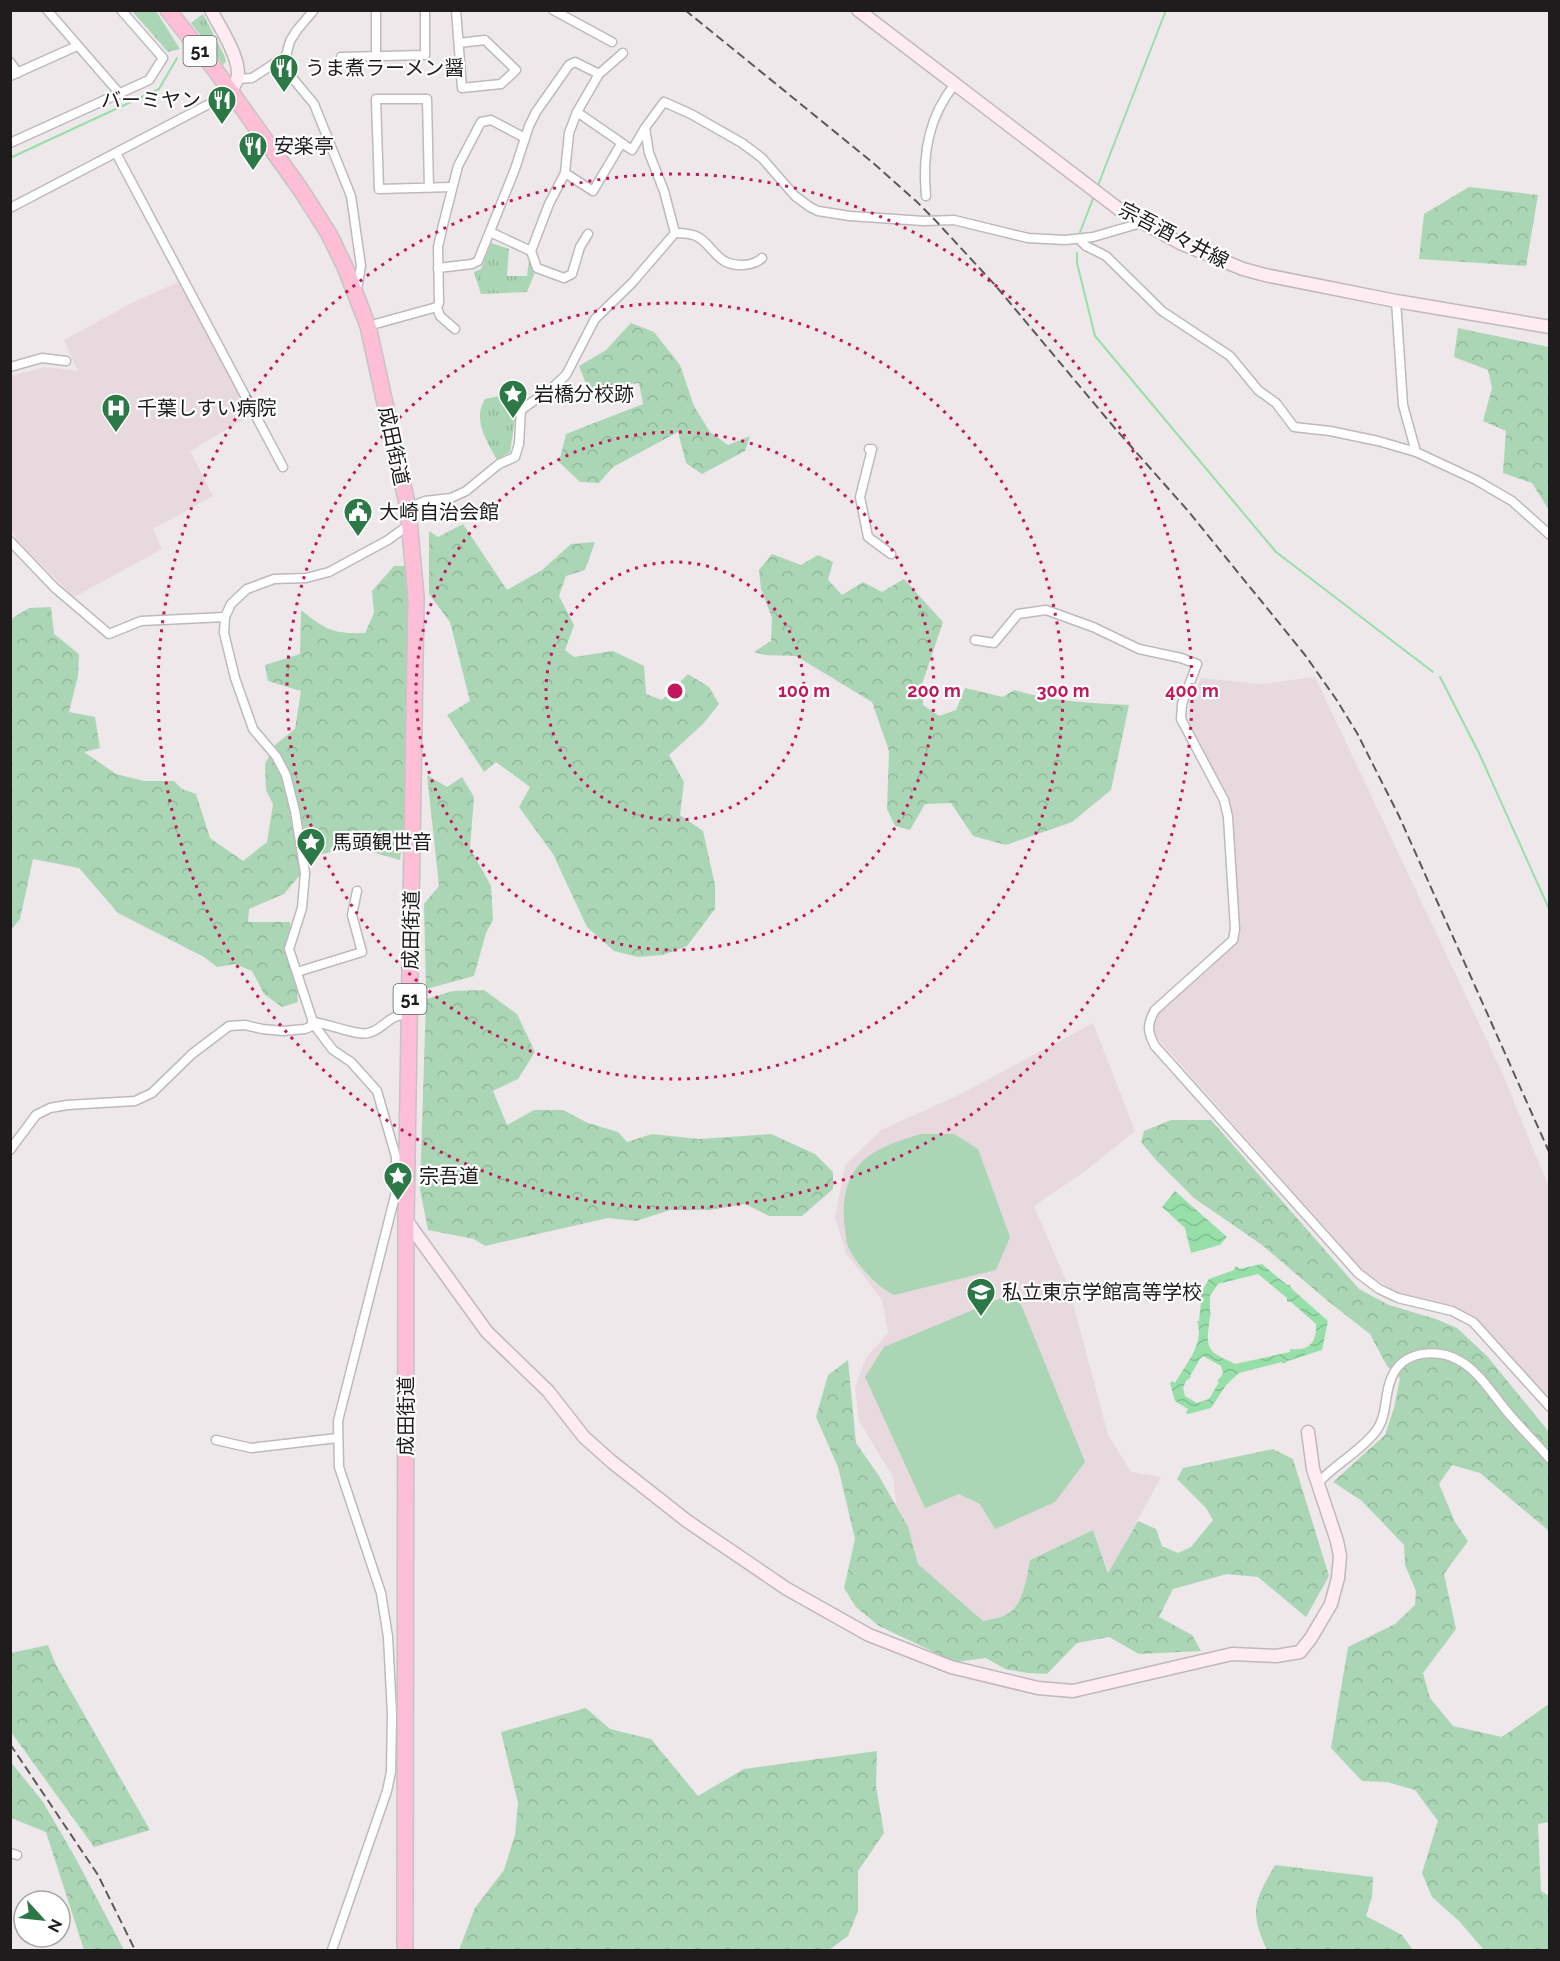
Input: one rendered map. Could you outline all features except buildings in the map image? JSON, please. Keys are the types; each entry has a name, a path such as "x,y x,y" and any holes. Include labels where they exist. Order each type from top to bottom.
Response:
{"highway":[{"name":"成田街道","path":"168,10 301,190 345,267 368,326 409,516 416,597 410,1014 401,1196 406,1220 405,1950"}],"street":[{"path":"47,10 120,94"},
{"path":"10,143 149,80 164,58 121,10"},
{"path":"10,208 230,93 237,79 238,69 235,56 211,10"},
{"path":"314,10 290,40 286,56 290,75 314,104 351,196 361,266 356,292"},
{"path":"376,10 376,56"},
{"path":"341,57 425,55 424,10"},
{"path":"456,10 462,88 501,84 516,69 485,40 459,43"},
{"path":"553,10 612,42"},
{"name":"宗吾酒々井線","path":"858,10 1096,193 1141,223 1180,243 1243,269 1273,277 1550,327"},
{"path":"10,62 14,74 77,46"},
{"path":"588,234 580,247 572,274 564,278 537,268 531,251 549,204 565,173 569,133 577,112 599,74 623,52"},
{"path":"237,79 252,78 286,56"},
{"path":"438,268 472,264 478,261 536,111 569,65 574,62 580,63 599,74"},
{"path":"926,196 924,159 931,127 955,84"},
{"path":"429,188 427,99 376,99 379,189 429,188 452,187"},
{"path":"577,112 632,150 664,102 691,114 742,143 755,153 795,196 818,211 850,216 924,221 954,220 1028,238 1079,239 1141,223"},
{"path":"454,329 440,316 437,307 439,303 438,247 458,166 481,122 491,120 525,138"},
{"path":"645,128 649,153 664,191 675,233"},
{"path":"565,173 593,191 621,144"},
{"path":"116,153 283,467"},
{"path":"490,232 531,251"},
{"path":"332,1950 387,1791 391,1772 392,1714 388,1637 381,1593 339,1467 338,1420 401,1196 396,1157 377,1091 351,1062 333,1050 313,1023 289,949 302,908 305,873 295,811 286,774 276,756 253,729 235,678 224,633 225,617 231,604 247,589 274,579 306,578 329,572 388,540 425,501 450,498 466,491 499,464 515,457 519,444 521,410 566,375 595,320 632,283 675,233 697,236 726,262 756,264 762,258"},
{"path":"1079,239 1086,246 1106,256 1162,311 1230,356 1258,390 1276,403 1294,427 1368,439 1416,452 1476,480 1512,501 1550,535"},
{"path":"1396,301 1403,405 1416,452"},
{"path":"368,326 437,307"},
{"path":"10,367 42,358 66,361"},
{"path":"869,449 872,449 860,497 868,537 891,554"},
{"path":"11,544 26,555 55,588 109,634 141,621 225,617"},
{"path":"975,640 994,643 1018,614 1046,610 1093,627 1139,649 1181,658 1197,664 1182,704 1181,719 1224,800 1228,817 1235,928 1233,940 1155,1010 1148,1023 1149,1034 1155,1046 1358,1273 1398,1298 1452,1311 1473,1322 1550,1407"},
{"path":"297,972 362,952 352,915 357,891"},
{"path":"10,1150 36,1115 50,1108 87,1103 135,1101 152,1093 192,1054 230,1026 245,1025 283,1030 305,1029 313,1023 328,1023 354,1033 369,1033 398,1014 410,1014"},
{"path":"406,1220 487,1332 548,1390 584,1437 687,1521 787,1589 869,1635 951,1667 1038,1688 1073,1691 1232,1654 1276,1656 1300,1652 1325,1617 1331,1604 1338,1578 1340,1556 1313,1469 1308,1432"},
{"path":"1318,1483 1336,1464 1375,1432 1381,1424 1393,1372 1402,1362 1419,1354 1448,1356 1462,1362 1479,1378 1550,1459"},
{"path":"216,1440 251,1448 338,1438"}],"shaded area":[{"name":"千葉しすい病院","path":"178,282 251,415 190,451 213,496 153,529 162,549 74,597 18,541 11,530 11,376 45,367 78,371 64,340 130,304"},
{"path":"1315,677 1502,1072 1549,1185 1549,1402 1485,1329 1471,1317 1456,1309 1397,1292 1365,1273 1153,1033 1152,1026 1158,1010 1234,943 1231,810 1226,794 1189,722 1189,706 1201,678 1261,684"},
{"name":"私立東京学館高等学校","path":"1093,1023 1135,1131 1084,1172 1034,1206 1068,1285 1108,1435 1131,1472 1161,1477 1109,1573 1093,1530 1030,1560 1027,1580 1020,1600 1008,1615 983,1621 953,1594 893,1558 896,1501 893,1477 859,1421 855,1387 866,1358 888,1333 882,1300 846,1253 835,1218 845,1165 881,1130 961,1094"}],"green space":[{"path":"132,11 156,11 180,49 168,52"},
{"path":"203,14 224,55 226,61 223,65 191,23"},
{"path":"1469,187 1538,195 1526,266 1419,259 1424,214"},
{"path":"491,243 509,249 507,276 527,276 529,261 535,272 527,292 481,294 474,272 481,269"},
{"path":"631,323 654,332 680,365 694,406 710,432 728,445 750,436 745,451 702,474 686,463 678,432 613,467 599,483 580,482 559,462 566,434 643,404 639,383 588,389 579,366 606,350"},
{"path":"1458,328 1549,347 1549,510 1532,483 1503,473 1506,431 1483,421 1492,388 1488,370 1454,357"},
{"path":"503,395 516,412 510,452 497,460 485,438 480,415 485,399"},
{"path":"463,524 507,590 542,570 571,544 595,542 585,570 566,576 559,596 574,625 565,650 574,657 613,651 644,666 646,694 662,700 688,674 709,687 719,704 703,724 669,755 684,782 680,815 703,831 715,885 715,909 687,946 663,955 638,957 614,951 587,927 553,854 519,807 530,787 496,762 484,772 447,715 470,701 450,622 429,594 429,531 438,537"},
{"path":"772,554 801,565 818,555 833,562 828,580 842,595 863,582 882,592 904,579 943,622 922,684 923,705 939,716 956,710 965,688 1003,697 1014,690 1085,703 1129,705 1111,790 1072,822 1006,845 973,836 951,803 925,804 910,830 895,826 887,809 889,751 872,702 796,656 765,655 754,652 771,641 772,618 761,589 759,570"},
{"path":"394,566 407,566 408,796 400,860 355,847 317,855 284,894 249,909 248,922 290,922 298,1002 282,1007 264,994 252,971 235,964 217,967 204,957 118,913 79,868 33,859 20,919 11,930 11,619 29,608 51,607 54,634 79,654 78,676 69,712 95,717 100,748 84,752 116,774 144,781 174,781 182,789 196,794 210,838 243,861 267,842 273,804 266,790 265,764 275,745 295,729 301,691 268,681 265,665 300,654 301,610 330,629 345,633 365,633 374,613 372,591"},
{"path":"427,775 447,787 462,777 474,797 470,848 491,886 493,920 486,933 474,976 426,989 424,904 439,886"},
{"path":"484,990 517,1014 535,1052 518,1079 493,1091 507,1125 534,1110 563,1110 588,1123 618,1132 627,1142 652,1134 699,1139 771,1134 815,1154 833,1172 833,1189 802,1216 769,1216 745,1204 710,1210 670,1210 636,1221 608,1218 485,1246 474,1239 428,1230 420,1189 426,999 453,991"},
{"path":"1171,1120 1211,1120 1359,1289 1389,1305 1457,1328 1487,1356 1549,1432 1549,1531 1480,1473 1452,1465 1439,1484 1455,1522 1468,1541 1444,1574 1456,1629 1423,1673 1430,1698 1453,1726 1502,1737 1549,1704 1549,1822 1538,1824 1541,1891 1549,1896 1549,1950 1484,1950 1459,1921 1432,1897 1422,1873 1438,1821 1415,1790 1387,1782 1362,1781 1331,1748 1348,1647 1395,1624 1415,1605 1416,1591 1405,1565 1404,1545 1362,1501 1333,1482 1385,1435 1394,1408 1400,1378 1387,1366 1370,1334 1262,1245 1194,1198 1156,1160 1141,1142 1144,1131"},
{"path":"921,1134 954,1134 978,1149 1010,1237 996,1270 894,1295 868,1275 849,1249 844,1221 845,1196 854,1172 865,1159 888,1145"},
{"path":"1016,1292 1085,1462 1055,1502 995,1529 980,1504 959,1494 925,1508 865,1377 884,1347"},
{"path":"848,1360 856,1443 879,1476 908,1527 918,1564 983,1621 1006,1615 1012,1611 1023,1591 1030,1560 1093,1530 1108,1573 1138,1521 1156,1529 1162,1546 1178,1553 1191,1547 1213,1520 1206,1508 1177,1479 1183,1468 1273,1449 1293,1459 1329,1576 1306,1617 1258,1577 1227,1574 1173,1589 1159,1617 1192,1635 1201,1651 1139,1654 1109,1637 1077,1643 1047,1674 1005,1669 986,1658 955,1662 879,1626 856,1607 844,1588 855,1539 838,1467 816,1417 828,1375"},
{"path":"48,1645 56,1665 150,1830 94,1847 11,1732 11,1653"},
{"path":"586,1708 610,1729 651,1739 698,1796 744,1769 877,1751 876,1786 884,1833 858,1871 858,1911 848,1936 829,1950 459,1950 475,1908 504,1870 515,1835 518,1803 501,1732"},
{"path":"10,1761 43,1802 124,1950 84,1950 72,1913 72,1889 64,1889 46,1832 11,1818"},
{"path":"1275,1865 1373,1877 1372,1897 1366,1916 1402,1935 1413,1950 1267,1950 1258,1925 1256,1906 1262,1888"}],"water":[{"path":"1175,1191 1227,1237 1220,1245 1191,1253 1185,1228 1162,1207"},
{"path":"1262,1264 1287,1285 1290,1285 1328,1321 1322,1350 1283,1364 1282,1362 1239,1373 1226,1385 1211,1408 1188,1414 1186,1413 1188,1409 1175,1401 1170,1383 1172,1381 1175,1383 1196,1345 1202,1291 1209,1279 1234,1270 1235,1267 1239,1269","holes":["1258,1274 1287,1298 1287,1302 1291,1302 1316,1324 1315,1336 1313,1341 1302,1349 1290,1349 1290,1352 1235,1364 1218,1356 1209,1345 1210,1296 1218,1284","1203,1356 1221,1366 1223,1374 1217,1381 1219,1382 1209,1399 1197,1403 1185,1396 1183,1388"]}],"waterway":[{"path":"1097,188 1166,10"},
{"path":"10,158 159,89 177,58"},
{"path":"1080,232 1094,196"},
{"path":"1077,253 1077,263 1095,336 1276,552 1433,672"},
{"path":"1440,677 1479,753 1550,911"}],"railway":[{"path":"685,10 872,162 935,220 995,285 1113,426 1189,512 1305,655 1357,733 1399,816 1550,1154"},
{"path":"10,1744 98,1875 135,1950"}],"place":[{"name":"うま煮ラーメン醤","path":"284,94"},
{"name":"バーミヤン","path":"222,126"},
{"name":"安楽亭","path":"253,172"},
{"name":"岩橋分校跡","path":"513,420"},
{"name":"千葉しすい病院","path":"116,434"},
{"name":"大崎自治会館","path":"358,538"},
{"name":"馬頭観世音","path":"311,868"},
{"name":"宗吾道","path":"398,1202"},
{"name":"私立東京学館高等学校","path":"981,1318"}]}
